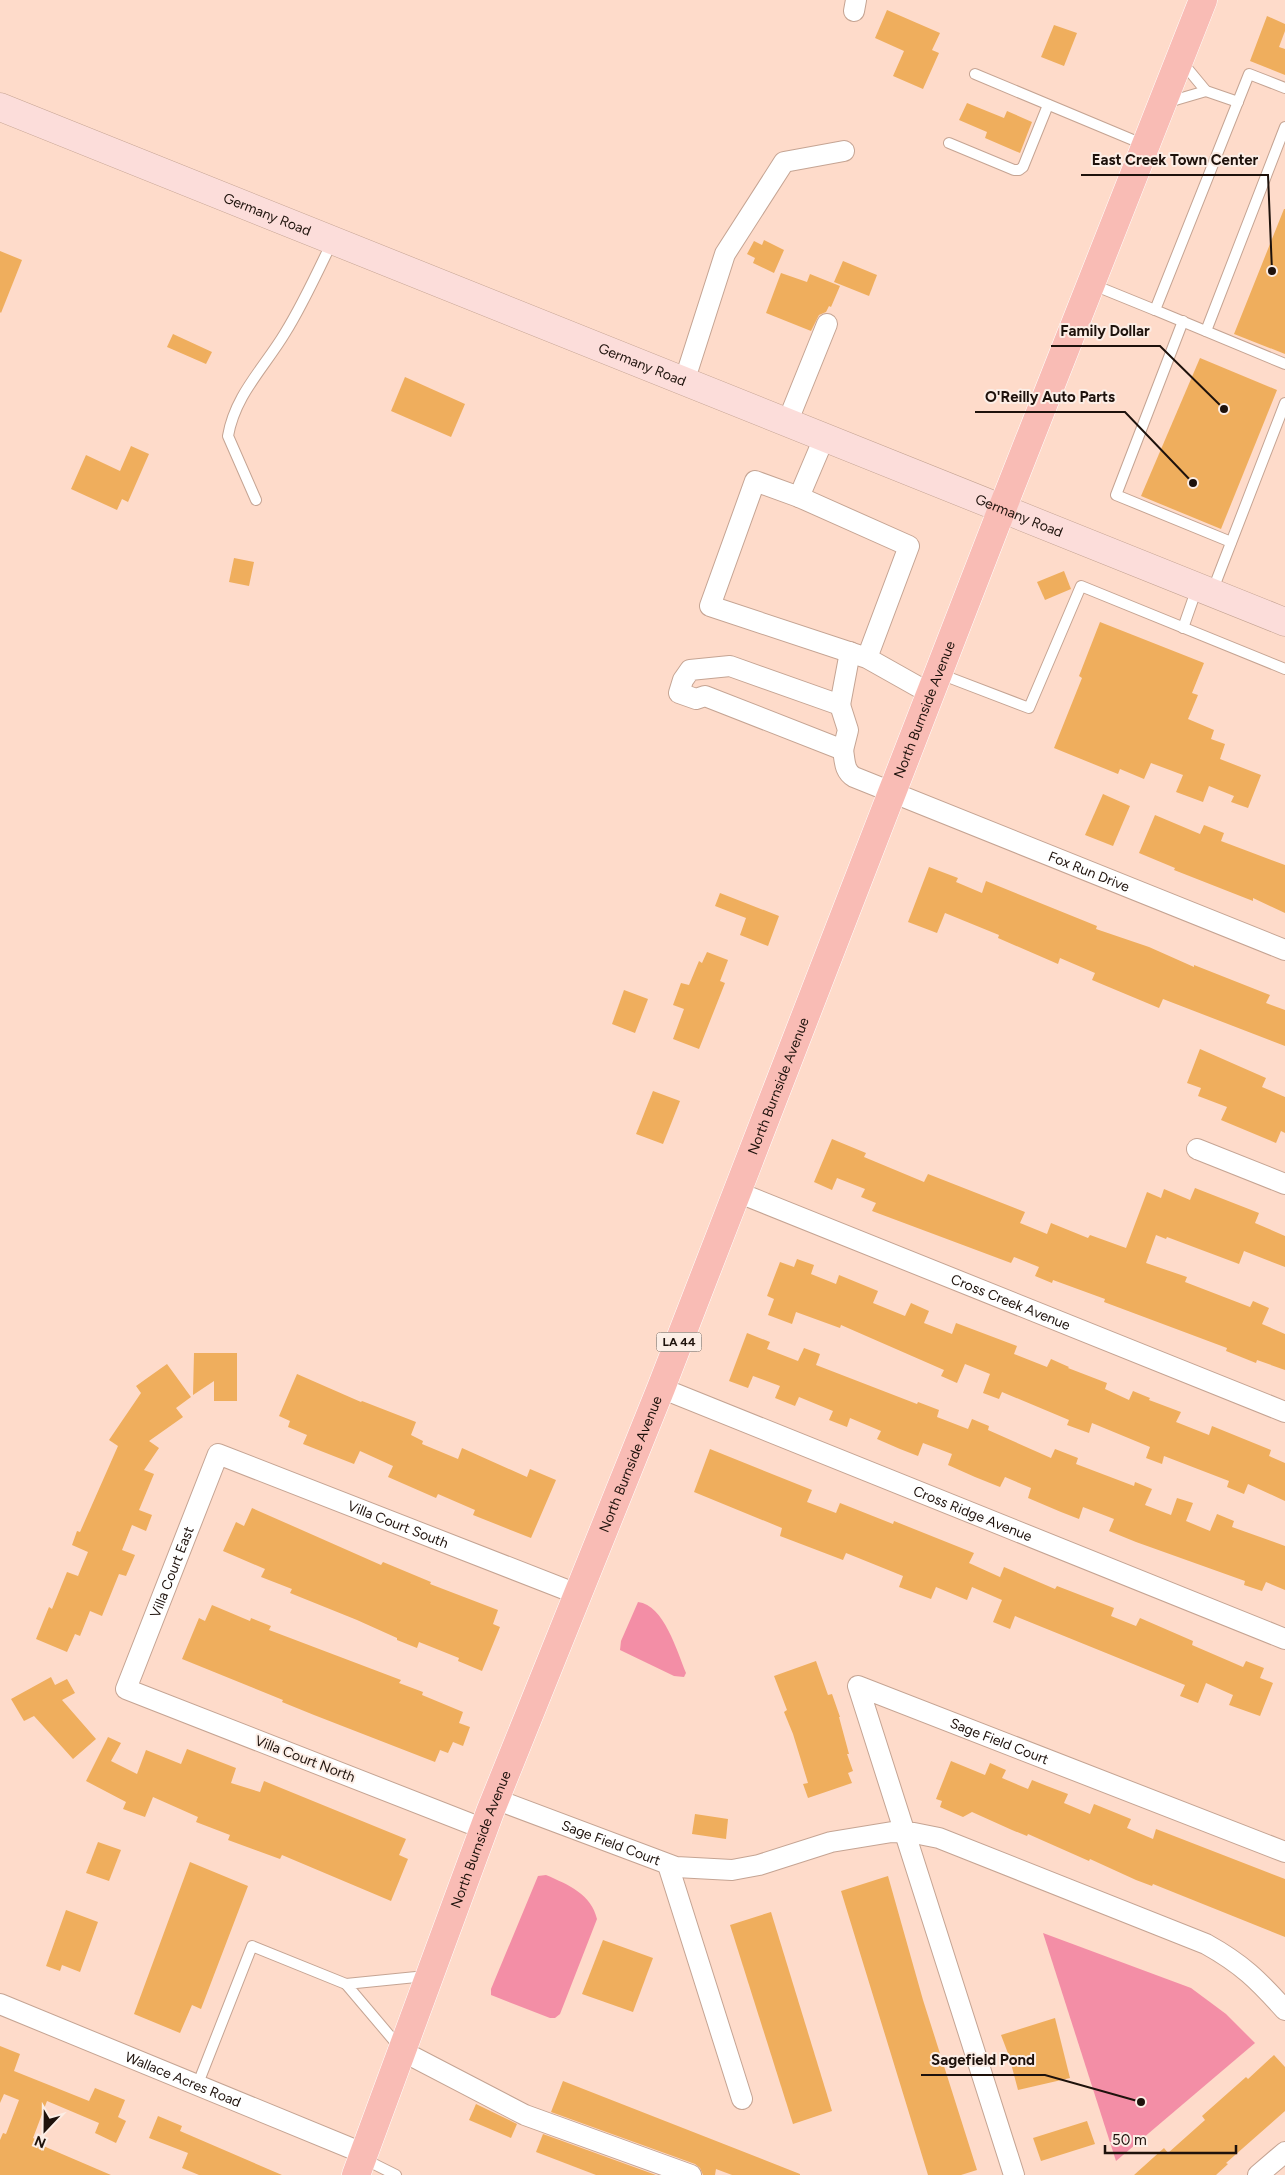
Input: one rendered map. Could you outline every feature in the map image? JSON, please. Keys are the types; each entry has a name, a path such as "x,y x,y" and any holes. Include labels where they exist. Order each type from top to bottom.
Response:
{"main road":[{"name":"North Burnside Avenue","path":"360,2164 495,1799 661,1388 1002,509 1203,0"},
{"name":"Germany Road","path":"0,107 1285,622"}],"street":[{"path":"684,382 725,254 784,162 844,151"},
{"path":"787,423 827,324"},
{"path":"799,497 824,438"},
{"path":"840,705 730,666 690,670 683,680 679,693 696,699 705,696 843,750 848,730 840,705 858,655 909,546 799,497 755,481 710,606 858,655 935,683"},
{"name":"Fox Run Drive","path":"843,750 848,773 1285,950"},
{"path":"1197,1149 1285,1184"},
{"name":"Cross Creek Avenue","path":"737,1192 1285,1412"},
{"name":"Cross Ridge Avenue","path":"661,1388 1285,1639"},
{"name":"Villa Court South","path":"218,1454 577,1594"},
{"name":"Villa Court East","path":"126,1689 218,1454"},
{"name":"Sage Field Court","path":"1014,2175 858,1686 1285,1852"},
{"name":"Villa Court North","path":"126,1689 484,1829"},
{"name":"Sage Field Court","path":"495,1799 676,1868 732,1870 758,1865 851,1838 892,1832 939,1838 1206,1944 1242,1966 1259,1981 1285,2010"},
{"path":"668,1865 742,2099"},
{"name":"Wallace Acres Road","path":"0,2004 198,2086 360,2164"},
{"path":"402,2051 525,2115 691,2175"},
{"path":"1258,2175 1285,2152"}],"lane":[{"path":"1180,59 1206,91 1238,102"},
{"path":"974,74 1146,145"},
{"path":"1155,310 1249,74 1285,88"},
{"path":"1162,104 1206,91"},
{"path":"949,143 1014,170 1019,170 1023,167 1048,104"},
{"path":"1206,331 1285,127"},
{"path":"256,500 228,436 230,425 238,403 248,385 283,336 300,308 332,241"},
{"path":"1091,284 1285,364"},
{"path":"1183,321 1116,495 1231,542"},
{"path":"1183,628 1231,542 1285,403"},
{"path":"935,683 1029,708 1081,586 1285,669"},
{"path":"198,2086 252,1946 346,1984 430,1976"},
{"path":"346,1984 402,2051"},
{"path":"360,2164 374,2164 396,2175"}],"shaded area":[{"path":"638,1602 647,1605 655,1611 662,1620 674,1642 686,1673 684,1677 674,1676 620,1650 621,1641"},
{"path":"546,1875 578,1891 590,1903 597,1919 560,2014 555,2018 550,2018 491,1995 491,1989 538,1876"},
{"path":"1043,1933 1191,1988 1226,2014 1255,2043 1116,2161"}],"building":[{"path":"887,10 940,33 932,50 939,53 923,89 893,76 904,51 875,38"},
{"path":"1267,16 1285,24 1285,31 1279,47 1285,49 1285,75 1250,61"},
{"path":"1054,25 1077,33 1064,66 1041,57"},
{"path":"967,103 1004,118 1007,111 1032,122 1020,153 985,138 987,132 959,120"},
{"path":"1285,209 1285,354 1234,334"},
{"path":"764,240 784,250 774,273 753,263 755,258 747,254 754,241 762,245"},
{"path":"0,251 22,260 1,313 0,312"},
{"path":"843,261 877,275 869,296 834,282"},
{"path":"781,273 807,282 810,274 840,286 831,307 829,306 826,312 819,315 811,331 766,313"},
{"path":"173,334 212,352 206,364 167,347"},
{"path":"1200,358 1277,390 1221,529 1141,496"},
{"path":"405,377 465,404 451,437 391,411"},
{"path":"131,446 149,454 128,502 122,499 117,510 71,489 86,455 120,471"},
{"path":"234,558 254,562 249,586 229,582"},
{"path":"1064,571 1071,589 1045,600 1037,582"},
{"path":"1100,622 1204,663 1192,693 1198,695 1188,719 1214,730 1211,739 1225,744 1220,759 1261,775 1248,808 1231,802 1234,796 1209,786 1203,802 1176,792 1183,775 1151,763 1144,779 1120,769 1118,774 1054,748 1082,678 1079,676"},
{"path":"1103,794 1130,806 1113,846 1085,835"},
{"path":"1155,815 1200,834 1204,825 1224,833 1221,841 1285,865 1285,913 1253,898 1253,901 1174,870 1175,868 1139,853"},
{"path":"929,867 958,878 956,882 982,893 986,881 1097,926 1096,929 1149,947 1194,967 1194,965 1270,995 1266,1003 1285,1010 1285,1046 1163,999 1159,1008 1092,980 1095,973 1060,958 1058,964 998,938 999,935 945,913 937,933 908,922"},
{"path":"720,893 779,916 768,946 740,935 746,918 715,906"},
{"path":"707,952 728,960 720,981 725,983 699,1049 673,1039 684,1009 673,1005 681,983 689,985 699,961 702,963"},
{"path":"624,990 648,999 635,1033 612,1024"},
{"path":"1200,1049 1266,1078 1262,1087 1285,1097 1285,1133 1281,1131 1276,1143 1221,1120 1227,1107 1198,1096 1201,1088 1187,1083"},
{"path":"653,1091 680,1101 663,1144 636,1134"},
{"path":"832,1139 866,1153 864,1157 924,1182 928,1174 1025,1212 1020,1223 1047,1234 1051,1223 1088,1238 1090,1235 1126,1248 1147,1192 1161,1198 1164,1189 1190,1200 1195,1188 1259,1213 1255,1223 1285,1236 1285,1267 1244,1251 1239,1264 1167,1237 1166,1239 1156,1235 1146,1263 1187,1277 1185,1282 1250,1307 1253,1301 1269,1308 1262,1324 1285,1334 1285,1370 1257,1360 1256,1363 1226,1351 1227,1348 1104,1302 1105,1299 1053,1280 1052,1283 1035,1276 1039,1267 1014,1257 1011,1263 872,1211 876,1203 861,1197 865,1189 837,1178 832,1190 814,1182"},
{"path":"797,1259 814,1265 811,1274 836,1284 839,1275 878,1291 873,1303 905,1316 911,1303 929,1311 924,1323 952,1334 956,1323 1017,1346 1014,1354 1047,1367 1051,1359 1068,1368 1107,1383 1105,1389 1129,1400 1133,1391 1150,1398 1149,1400 1181,1412 1176,1422 1209,1435 1212,1426 1271,1450 1269,1456 1285,1463 1285,1501 1248,1484 1244,1494 1227,1487 1229,1481 1164,1456 1162,1464 1146,1458 1150,1447 1092,1423 1089,1433 1067,1425 1069,1420 1002,1392 999,1399 983,1393 990,1374 965,1364 957,1383 941,1376 944,1370 841,1325 840,1328 796,1312 792,1324 768,1315 774,1299 767,1296 780,1262 794,1267"},
{"path":"747,1333 770,1342 767,1349 798,1361 804,1348 820,1354 816,1365 917,1404 918,1402 939,1410 937,1417 968,1429 972,1419 989,1426 988,1430 1051,1458 1055,1449 1078,1458 1076,1464 1134,1486 1135,1482 1152,1489 1145,1505 1171,1515 1177,1498 1193,1503 1186,1521 1210,1531 1217,1514 1234,1521 1232,1527 1285,1546 1285,1590 1266,1582 1262,1591 1244,1585 1245,1581 1109,1531 1114,1519 1083,1507 1079,1519 1061,1512 1028,1498 1031,1488 1005,1477 1000,1487 948,1465 952,1454 923,1443 918,1456 900,1449 877,1439 881,1431 850,1418 847,1427 829,1420 833,1411 799,1397 795,1406 775,1398 780,1386 753,1376 748,1388 729,1381"},
{"path":"194,1353 237,1353 237,1401 214,1401 214,1381 193,1395"},
{"path":"167,1364 191,1397 176,1408 183,1417 149,1441 159,1448 144,1470 154,1474 139,1510 152,1515 146,1531 132,1525 122,1550 135,1555 126,1576 119,1574 102,1616 90,1611 80,1636 75,1634 67,1652 36,1639 49,1607 52,1609 67,1572 78,1576 88,1552 72,1545 77,1531 80,1532 118,1446 109,1440 141,1393 136,1386"},
{"path":"297,1374 361,1402 416,1422 411,1435 423,1441 422,1444 458,1459 462,1448 527,1477 530,1469 556,1480 531,1538 473,1515 475,1510 438,1494 436,1498 388,1477 393,1466 360,1451 354,1464 303,1444 307,1435 288,1427 290,1421 279,1416"},
{"path":"710,1449 812,1490 807,1502 836,1513 840,1503 893,1524 894,1521 974,1553 969,1563 1000,1577 1004,1567 1055,1589 1057,1586 1114,1608 1111,1616 1136,1626 1140,1618 1193,1641 1192,1645 1243,1667 1246,1661 1264,1668 1260,1678 1273,1683 1260,1716 1229,1705 1233,1695 1206,1683 1198,1703 1180,1696 1185,1685 1015,1616 1010,1629 993,1622 1002,1600 972,1587 967,1600 936,1587 931,1599 899,1587 903,1576 846,1553 843,1560 780,1536 782,1528 694,1492"},
{"path":"252,1508 381,1565 383,1562 431,1582 430,1584 498,1610 493,1624 500,1627 482,1671 458,1661 459,1658 419,1642 417,1648 357,1620 290,1593 292,1589 261,1577 265,1569 223,1551 236,1522 244,1526"},
{"path":"212,1605 250,1621 251,1618 271,1626 269,1630 401,1680 399,1683 423,1692 422,1695 463,1712 459,1723 470,1727 463,1746 453,1742 448,1753 440,1750 435,1762 282,1702 283,1700 182,1659 199,1618 205,1621"},
{"path":"816,1661 828,1695 832,1694 840,1717 849,1754 847,1754 853,1771 848,1773 852,1783 808,1798 803,1784 808,1783 784,1712 787,1710 774,1676"},
{"path":"51,1677 55,1685 67,1679 75,1693 62,1700 96,1739 73,1759 34,1716 24,1721 11,1699"},
{"path":"108,1737 121,1743 111,1761 137,1774 146,1750 181,1764 187,1749 236,1768 231,1783 260,1792 264,1781 406,1839 399,1855 408,1859 391,1901 282,1855 280,1859 228,1840 230,1835 196,1822 198,1817 153,1797 145,1817 123,1809 126,1802 86,1781"},
{"path":"951,1761 985,1775 990,1763 1006,1770 1002,1778 1028,1789 1032,1780 1068,1794 1064,1803 1090,1814 1094,1804 1131,1819 1127,1828 1153,1839 1156,1829 1285,1879 1285,1937 1153,1884 1152,1886 1136,1880 1090,1859 1089,1861 972,1812 963,1817 940,1807 942,1801 936,1799"},
{"path":"695,1814 728,1819 726,1839 692,1834"},
{"path":"98,1842 121,1850 109,1881 86,1873"},
{"path":"190,1862 248,1886 201,2009 192,2005 180,2033 134,2014"},
{"path":"888,1876 923,2000 977,2170 961,2175 928,2175 841,1891"},
{"path":"66,1910 98,1922 80,1972 62,1965 60,1971 46,1966"},
{"path":"771,1912 832,2111 793,2124 730,1925"},
{"path":"603,1940 653,1958 633,2012 582,1994"},
{"path":"1055,2018 1070,2078 1018,2090 1001,2035"},
{"path":"0,2046 20,2054 14,2071 89,2101 95,2088 125,2100 118,2117 126,2121 116,2143 95,2133 99,2123 47,2101 33,2138 42,2142 41,2145 111,2175 0,2175 0,2140 3,2133 6,2134 19,2100 4,2094 0,2103"},
{"path":"1274,2055 1285,2067 1285,2111 1226,2163 1228,2164 1216,2175 1134,2175 1164,2148 1168,2153 1205,2120 1202,2116 1246,2077 1248,2079"},
{"path":"563,2081 800,2175 732,2175 716,2169 715,2175 703,2175 700,2168 695,2164 551,2112"},
{"path":"476,2104 517,2124 511,2138 469,2120"},
{"path":"158,2116 182,2126 180,2131 282,2175 199,2175 182,2168 188,2153 149,2138"},
{"path":"1087,2121 1095,2144 1041,2161 1033,2138"},
{"path":"543,2134 656,2175 596,2175 536,2152"}],"place":[{"name":"East Creek Town Center","path":"1272,271"},
{"name":"Family Dollar","path":"1224,409"},
{"name":"O'Reilly Auto Parts","path":"1193,483"},
{"name":"Sagefield Pond","path":"1141,2102"}]}
